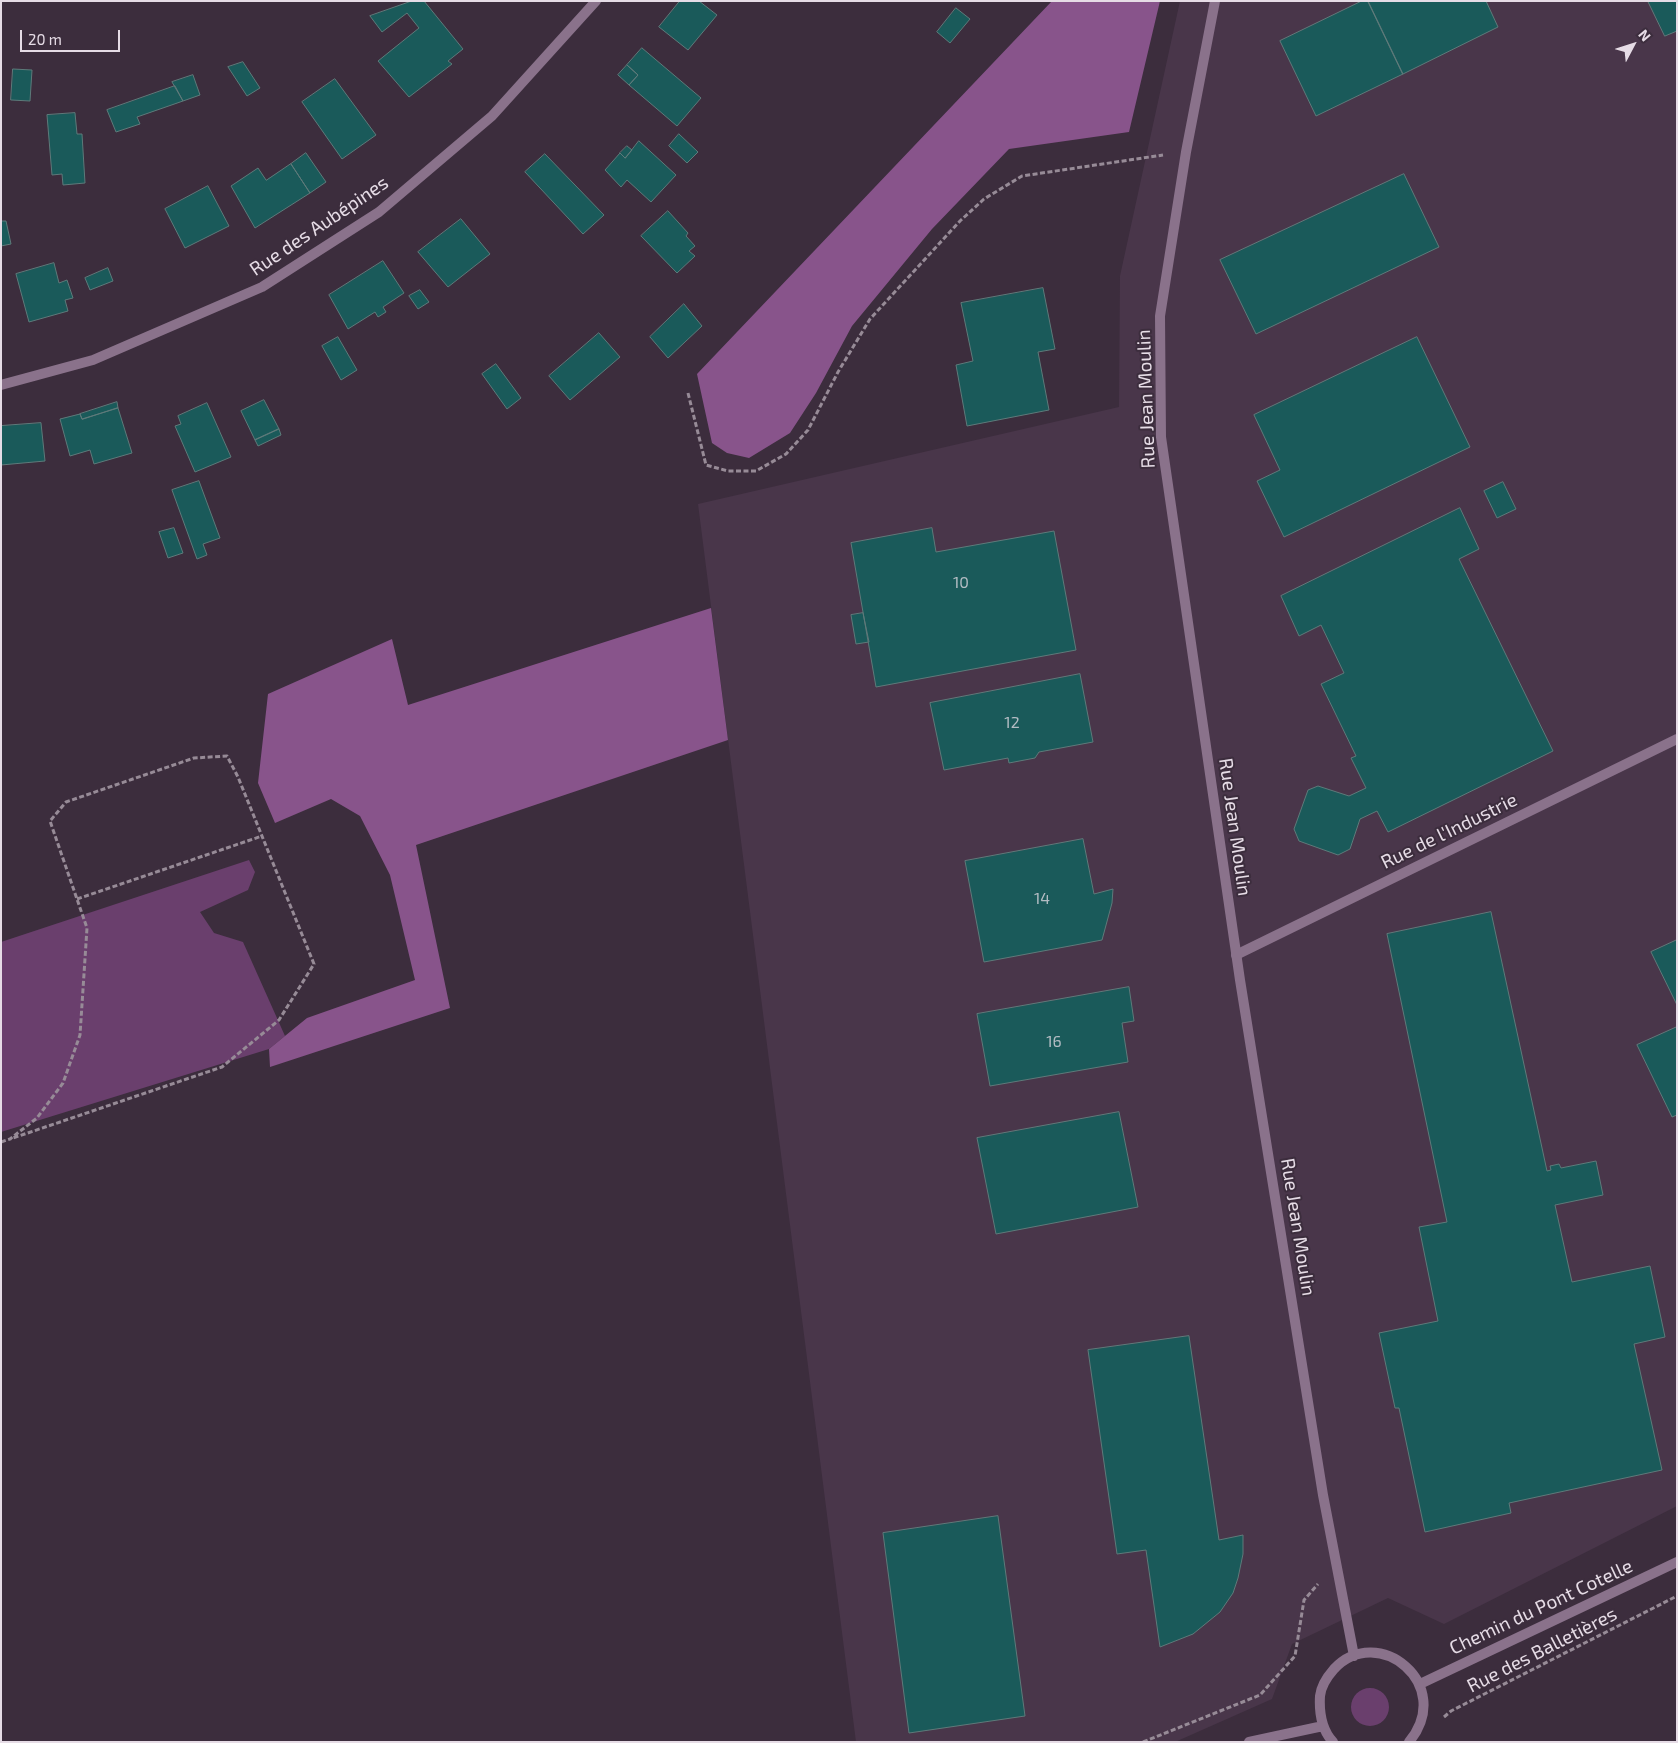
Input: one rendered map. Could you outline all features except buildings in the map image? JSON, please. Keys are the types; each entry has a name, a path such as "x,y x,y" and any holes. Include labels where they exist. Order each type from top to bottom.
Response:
{"street":[{"name":"Rue des Aubépines","path":"1,385 93,360 262,287 379,212 492,116 596,1"},
{"name":"Rue Jean Moulin","path":"1215,1 1186,152 1160,316 1161,438 1236,955 1320,1476 1354,1656"},
{"name":"Rue de l'Industrie","path":"1236,955 1677,739"},
{"name":"Chemin du Pont Cotelle","path":"1420,1684 1677,1562"},
{"path":"1334,1742 1323,1726 1319,1710 1320,1692 1327,1677 1339,1664 1354,1656 1370,1653 1385,1654 1399,1661 1411,1671 1420,1684 1424,1700 1423,1716 1417,1732 1409,1742"},
{"path":"1249,1742 1323,1726"}],"path":[{"path":"688,394 706,465 728,471 756,471 786,454 808,430 838,372 870,319 960,221 984,199 1022,176 1186,152"},
{"path":"1,1142 10,1139 222,1067 279,1020 314,964 238,777 226,756 194,758 66,802 50,821 87,928 80,1035 63,1083 37,1118 10,1139"},
{"path":"77,898 262,836"},
{"path":"1143,1742 1260,1695 1295,1656 1304,1600 1337,1563"},
{"name":"Rue des Balletières","path":"1420,1726 1440,1720 1451,1711 1677,1596"}],"shaded area":[{"path":"1052,1 1160,1 1129,132 1009,149 932,229 852,326 816,393 790,433 749,458 727,453 712,443 697,374"},
{"path":"1180,1 1677,1 1677,1506 1444,1624 1388,1598 1292,1644 1272,1699 1175,1742 856,1742 698,504 1119,407 1120,276"},
{"path":"711,608 728,740 416,845 450,1008 270,1067 269,1049 307,1018 415,980 390,875 360,816 331,799 275,823 258,783 268,694 392,639 408,705"},
{"path":"249,860 255,872 248,890 200,912 214,933 243,942 285,1036 269,1049 1,1132 1,942"},
{"path":"1370,1688 1383,1694 1389,1707 1383,1720 1370,1726 1357,1720 1351,1707 1357,1694"}]}
